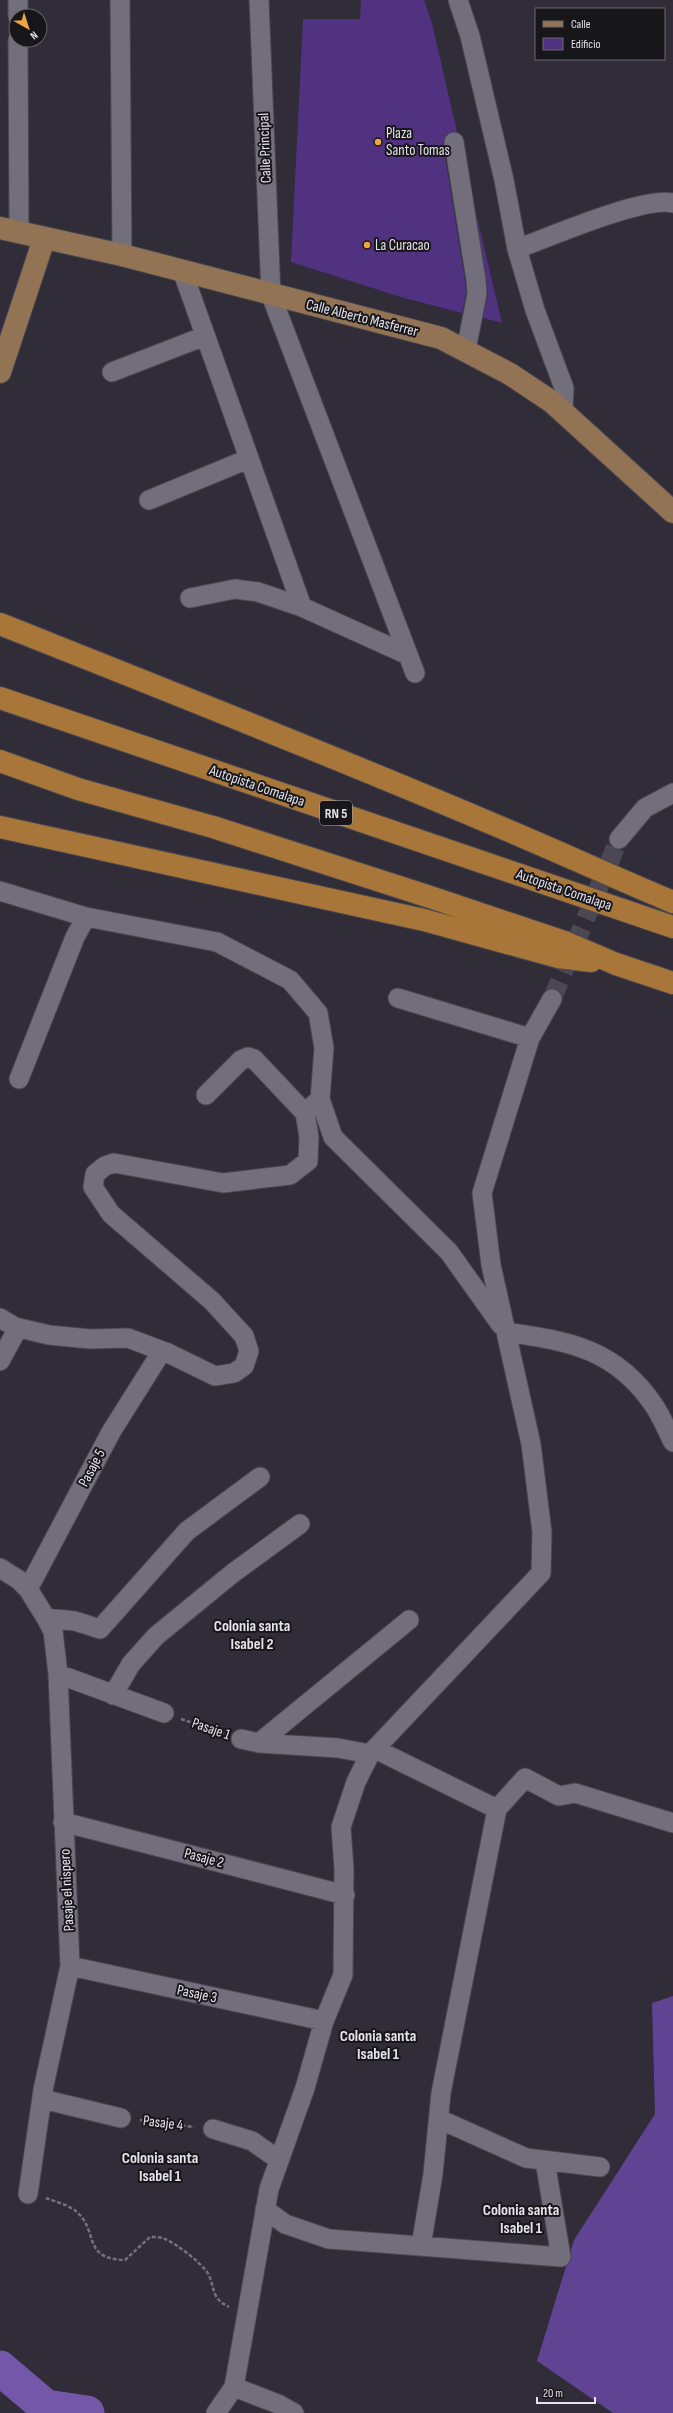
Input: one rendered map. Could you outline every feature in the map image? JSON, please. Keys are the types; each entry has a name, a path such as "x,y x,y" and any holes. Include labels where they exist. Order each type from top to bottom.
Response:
{"highway":[{"path":"0,624 293,741 497,825 568,858 673,902"},
{"name":"Autopista Comalapa","path":"0,698 673,927"},
{"path":"0,761 78,788 213,827 427,896 567,943 616,964 673,983"},
{"path":"0,827 424,920 558,957 616,964"}],"main road":[{"name":"Calle Alberto Masferrer","path":"10,230 182,270 271,295 441,338 510,374 562,411 673,512"},
{"path":"0,372 44,239"}],"street":[{"path":"120,0 122,255"},
{"name":"Calle Principal","path":"259,0 271,295 415,673"},
{"path":"458,0 472,43 504,180 516,249 535,310 564,388 562,411"},
{"path":"10,230 18,48"},
{"path":"454,142 477,294 466,350"},
{"path":"516,249 642,204 664,201 673,203"},
{"path":"182,270 248,459 302,607"},
{"path":"112,372 205,336"},
{"path":"149,500 248,459"},
{"path":"190,598 235,589 258,592 302,607 408,655"},
{"path":"618,839 645,808 673,793"},
{"path":"0,891 86,917 216,942 290,980 318,1013 324,1048 320,1099 333,1137 449,1252 506,1332 539,1337 584,1347 612,1360 633,1380 655,1407 673,1442"},
{"path":"19,1079 75,937 86,917"},
{"path":"398,998 530,1038"},
{"path":"216,2413 234,2387 269,2189 305,2088 324,2022 343,1975 345,1895 341,1827 356,1782 373,1751 541,1574 542,1532 531,1444 491,1265 482,1193 530,1038 552,999"},
{"path":"0,1318 18,1328 49,1335 90,1339 128,1338 162,1351 215,1376 234,1373 244,1366 249,1351 244,1336 212,1300 111,1214 93,1187 95,1174 104,1166 114,1163 223,1183 290,1175 308,1161 309,1138 305,1113 254,1059 248,1057 241,1060 206,1095"},
{"path":"305,1113 320,1099"},
{"path":"0,1362 18,1328"},
{"name":"Pasaje 5","path":"28,1589 111,1432 162,1351"},
{"path":"46,1618 75,1621 100,1629 187,1531 260,1477"},
{"path":"113,1695 131,1664 156,1636 234,1573 300,1524"},
{"name":"Pasaje el nispero","path":"0,1568 19,1580 28,1589 46,1618 53,1631 58,1674 70,1966 42,2099 28,2194"},
{"path":"250,1741 409,1620"},
{"path":"58,1674 164,1713"},
{"path":"250,1741 373,1751 497,1809"},
{"path":"421,2246 433,2174 441,2093 497,1809 525,1778 559,1796 575,1793 673,1823"},
{"name":"Pasaje 2","path":"63,1822 345,1895"},
{"name":"Pasaje 3","path":"70,1966 324,2022"},
{"name":"Pasaje 4","path":"42,2099 121,2118"},
{"path":"439,2119 526,2158 600,2167"},
{"path":"213,2130 252,2141 279,2160"},
{"path":"265,2209 286,2224 329,2239 561,2257 545,2161"},
{"path":"234,2387 278,2404 294,2413"}],"path":[{"name":"Pasaje 1","path":"164,1713 250,1741"},
{"name":"Pasaje 4","path":"121,2118 213,2130"},
{"path":"28,2194 38,2195 63,2204 77,2213 94,2247 108,2259 125,2260 150,2237 166,2239 185,2252 207,2273 211,2289 222,2304 246,2316"}],"shaded area":[{"path":"673,1996 673,2413 613,2413 537,2361 574,2240 655,2114 652,2003"}],"building":[{"name":"Plaza Santo Tomas","path":"361,0 424,0 432,23 457,132 447,134 443,144 465,281 466,293 462,313 404,298 291,262 303,19 360,19"},
{"path":"476,213 502,323 483,318 488,293"}],"waterway":[{"path":"0,2368 46,2407 87,2413"}],"tunnel":[{"path":"552,999 619,839"}],"place":[{"name":"Plaza Santo Tomas","path":"378,142"},
{"name":"La Curacao","path":"367,245"}],"district":[{"name":"Colonia santa Isabel 2","path":"252,1635"},
{"name":"Colonia santa Isabel 1","path":"378,2045"},
{"name":"Colonia santa Isabel 1","path":"160,2167"},
{"name":"Colonia santa Isabel 1","path":"521,2219"}]}
